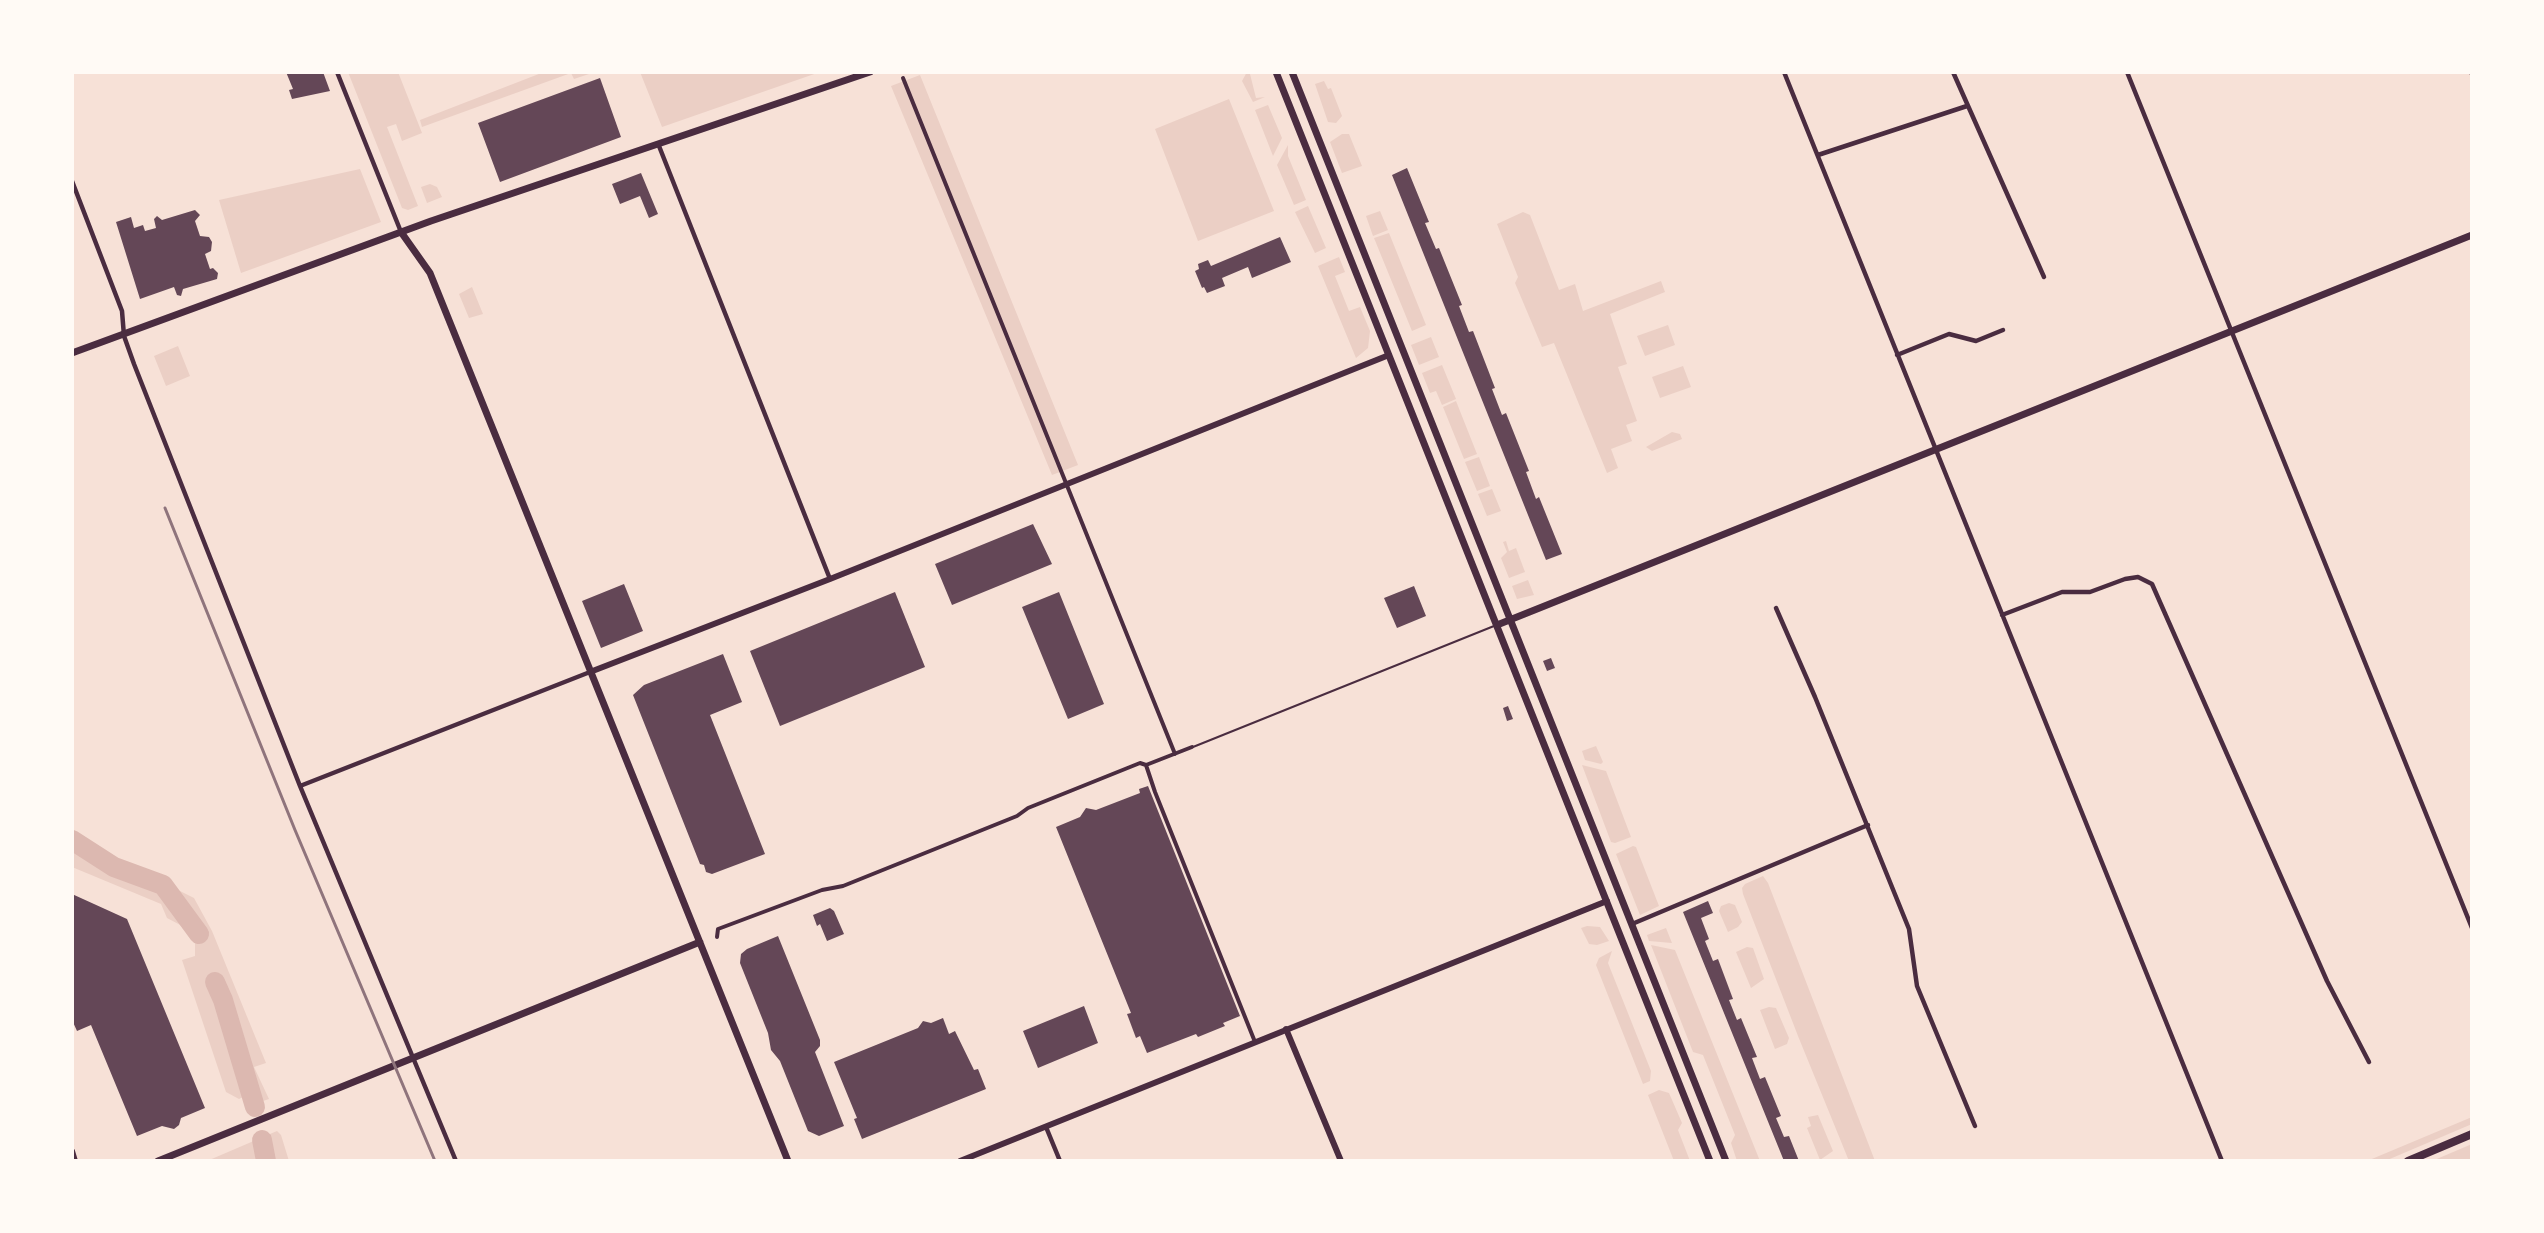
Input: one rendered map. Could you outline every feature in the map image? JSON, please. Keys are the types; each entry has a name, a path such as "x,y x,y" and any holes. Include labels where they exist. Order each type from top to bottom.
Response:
{"main road":[{"path":"72,353 124,336 400,232 659,146 870,72"},
{"path":"1275,72 1710,1161"},
{"path":"1292,72 1726,1161"},
{"path":"400,232 430,273 789,1161"},
{"path":"1497,625 1824,496 1935,448 2232,333 2472,235"},
{"path":"1389,355 1402,349"},
{"path":"1607,902 1620,896"},
{"path":"158,1161 700,942"},
{"path":"2408,1161 2472,1134"}],"street":[{"path":"337,72 400,232"},
{"path":"1784,72 2222,1161"},
{"path":"1953,72 2044,277"},
{"path":"2127,72 2472,928"},
{"path":"903,78 1175,754"},
{"path":"1818,155 1967,106"},
{"path":"659,146 830,579"},
{"path":"72,181 122,311 124,336 300,786 456,1161"},
{"path":"1898,355 1949,334 1976,341 2003,330"},
{"path":"300,786 830,579 1389,355"},
{"path":"2002,615 2062,592 2090,592 2125,579 2138,577 2152,584 2327,981 2369,1062"},
{"path":"1776,608 1868,825 1908,929 1917,986 1975,1126"},
{"path":"717,936 718,929 822,890 843,886 1017,816 1028,808 1140,763 1146,765 1192,747"},
{"path":"1146,765 1255,1042"},
{"path":"1632,924 1868,825"},
{"path":"960,1161 1607,902"},
{"path":"1286,1029 1341,1161"},
{"path":"1046,1127 1060,1161"},
{"path":"72,1151 75,1161"}],"lane":[{"path":"1192,747 1497,625"}],"shaded area":[{"path":"348,72 398,72 422,133 402,141 396,124 387,127 418,206 408,210 402,208"},
{"path":"544,72 595,72 574,79 571,73 422,127 420,120"},
{"path":"640,72 820,72 662,127"},
{"path":"1247,72 1254,72 1250,74 1256,98 1265,97 1253,102 1242,81"},
{"path":"920,75 1078,465 1052,475 891,86"},
{"path":"1324,81 1328,89 1331,88 1342,116 1336,123 1328,122 1315,84"},
{"path":"1229,99 1274,211 1198,241 1155,129"},
{"path":"1268,105 1282,138 1273,156 1255,110"},
{"path":"1342,134 1349,134 1362,166 1342,173 1330,142"},
{"path":"1288,145 1288,156 1306,200 1294,205 1277,165"},
{"path":"360,169 381,222 241,273 219,200"},
{"path":"430,184 437,187 442,197 427,203 421,187"},
{"path":"1308,206 1326,248 1315,253 1295,212"},
{"path":"1380,211 1388,230 1373,236 1366,216"},
{"path":"1523,212 1530,215 1559,290 1575,284 1583,311 1661,281 1665,292 1610,314 1627,364 1618,367 1637,421 1626,425 1632,441 1611,449 1618,468 1607,473 1554,343 1542,347 1515,283 1518,277 1497,224"},
{"path":"1389,233 1426,325 1412,331 1374,238"},
{"path":"1339,257 1345,272 1335,276 1349,311 1360,307 1370,331 1368,348 1356,358 1318,266"},
{"path":"472,287 483,314 469,318 459,294"},
{"path":"1668,325 1675,345 1645,356 1637,336"},
{"path":"1431,337 1439,357 1419,365 1411,345"},
{"path":"178,346 190,376 166,386 154,356"},
{"path":"1442,365 1456,399 1442,405 1436,391 1430,393 1422,373"},
{"path":"1683,366 1691,387 1660,398 1652,377"},
{"path":"1456,401 1477,454 1464,459 1443,407"},
{"path":"1672,432 1680,434 1682,439 1652,451 1646,447"},
{"path":"1479,457 1490,486 1477,491 1465,462"},
{"path":"1492,489 1501,511 1487,516 1478,494"},
{"path":"1506,541 1509,551 1516,548 1525,572 1509,578 1501,558 1507,552 1503,542"},
{"path":"1528,580 1534,595 1517,599 1512,586"},
{"path":"1596,746 1603,762 1601,764 1585,760 1582,751"},
{"path":"1582,765 1606,771 1631,837 1615,843 1611,842"},
{"path":"72,828 116,866 166,884 194,898 212,931 266,1063 254,1067 269,1099 263,1101 256,1091 239,1099 226,1092 182,960 195,956 195,943 186,928 167,918 161,904 72,867"},
{"path":"1633,846 1636,847 1659,906 1640,915 1616,854"},
{"path":"1763,876 1768,883 1875,1161 1849,1161 1798,1036 1743,894 1742,888 1745,884"},
{"path":"1729,903 1735,905 1742,922 1728,932 1719,911 1721,906"},
{"path":"1600,927 1609,941 1597,945 1589,944 1581,928"},
{"path":"1666,928 1672,943 1649,941 1647,935"},
{"path":"1651,945 1675,950 1760,1161 1737,1161 1731,1143 1735,1135 1703,1055 1693,1052"},
{"path":"1747,947 1753,948 1764,979 1751,988 1736,952"},
{"path":"1612,951 1608,963 1651,1071 1650,1081 1643,1084 1596,965 1599,958"},
{"path":"1769,1007 1776,1008 1789,1038 1787,1044 1775,1049 1760,1010"},
{"path":"1659,1090 1669,1093 1682,1123 1678,1130 1690,1161 1674,1161 1648,1095"},
{"path":"1818,1115 1833,1151 1820,1160 1807,1128 1811,1126 1808,1117"},
{"path":"2472,1117 2472,1124 2385,1161 2367,1161"},
{"path":"277,1131 281,1135 289,1161 207,1161"},
{"path":"2472,1144 2472,1161 2432,1161"}],"building":[{"path":"286,72 323,72 330,91 292,99 289,90 293,89"},
{"path":"600,78 621,137 500,182 478,123"},
{"path":"1407,168 1429,222 1425,223 1436,249 1439,248 1462,305 1459,306 1469,332 1473,331 1495,388 1492,389 1502,415 1506,413 1529,471 1526,472 1536,499 1539,497 1562,554 1546,560 1392,175"},
{"path":"641,173 658,214 649,218 640,196 620,204 612,184"},
{"path":"195,210 200,215 195,221 200,236 209,237 212,242 211,251 205,254 210,269 213,268 218,273 217,279 183,289 181,296 177,295 174,287 140,299 116,222 131,217 134,228 143,225 145,231 156,228 154,219 157,216 162,220"},
{"path":"1280,237 1291,262 1252,278 1248,267 1222,278 1225,286 1207,293 1204,287 1202,288 1195,271 1199,269 1198,264 1208,260 1211,266"},
{"path":"1033,524 1052,564 952,605 935,564"},
{"path":"624,584 643,631 601,648 582,601"},
{"path":"1414,586 1426,616 1397,628 1384,598"},
{"path":"895,592 925,667 780,726 750,651"},
{"path":"1059,592 1104,704 1068,719 1022,607"},
{"path":"723,654 742,702 710,715 765,854 712,874 706,872 704,865 700,864 633,695 644,685"},
{"path":"1551,658 1555,668 1547,671 1543,661"},
{"path":"1508,706 1513,719 1507,721 1503,708"},
{"path":"1148,786 1240,1016 1223,1023 1225,1026 1198,1037 1196,1034 1147,1053 1140,1036 1136,1038 1127,1014 1131,1013 1056,827 1080,817 1086,808 1096,810 1140,793 1139,789"},
{"path":"72,894 127,919 205,1108 181,1118 179,1125 174,1129 162,1126 137,1136 91,1025 77,1031 72,1020"},
{"path":"1708,901 1713,913 1701,918 1709,939 1705,941 1713,961 1718,959 1733,999 1729,1000 1737,1020 1741,1018 1757,1057 1752,1058 1760,1079 1765,1077 1781,1116 1776,1118 1784,1137 1789,1136 1799,1161 1784,1161 1683,912"},
{"path":"830,908 834,911 844,934 827,941 820,924 817,926 813,915"},
{"path":"778,936 820,1040 820,1046 815,1052 844,1126 819,1136 808,1131 780,1061 771,1050 768,1033 740,963 741,954 747,949"},
{"path":"1084,1006 1098,1043 1038,1068 1023,1031"},
{"path":"943,1018 949,1034 955,1031 974,1070 978,1069 986,1089 862,1139 854,1119 857,1118 834,1062 918,1028 923,1021 931,1023"}],"waterway":[{"path":"72,840 114,867 163,885 199,934"},
{"path":"215,982 223,1000 255,1107"},
{"path":"262,1140 266,1161"}],"railway":[{"path":"165,508 295,830 435,1161"}]}
